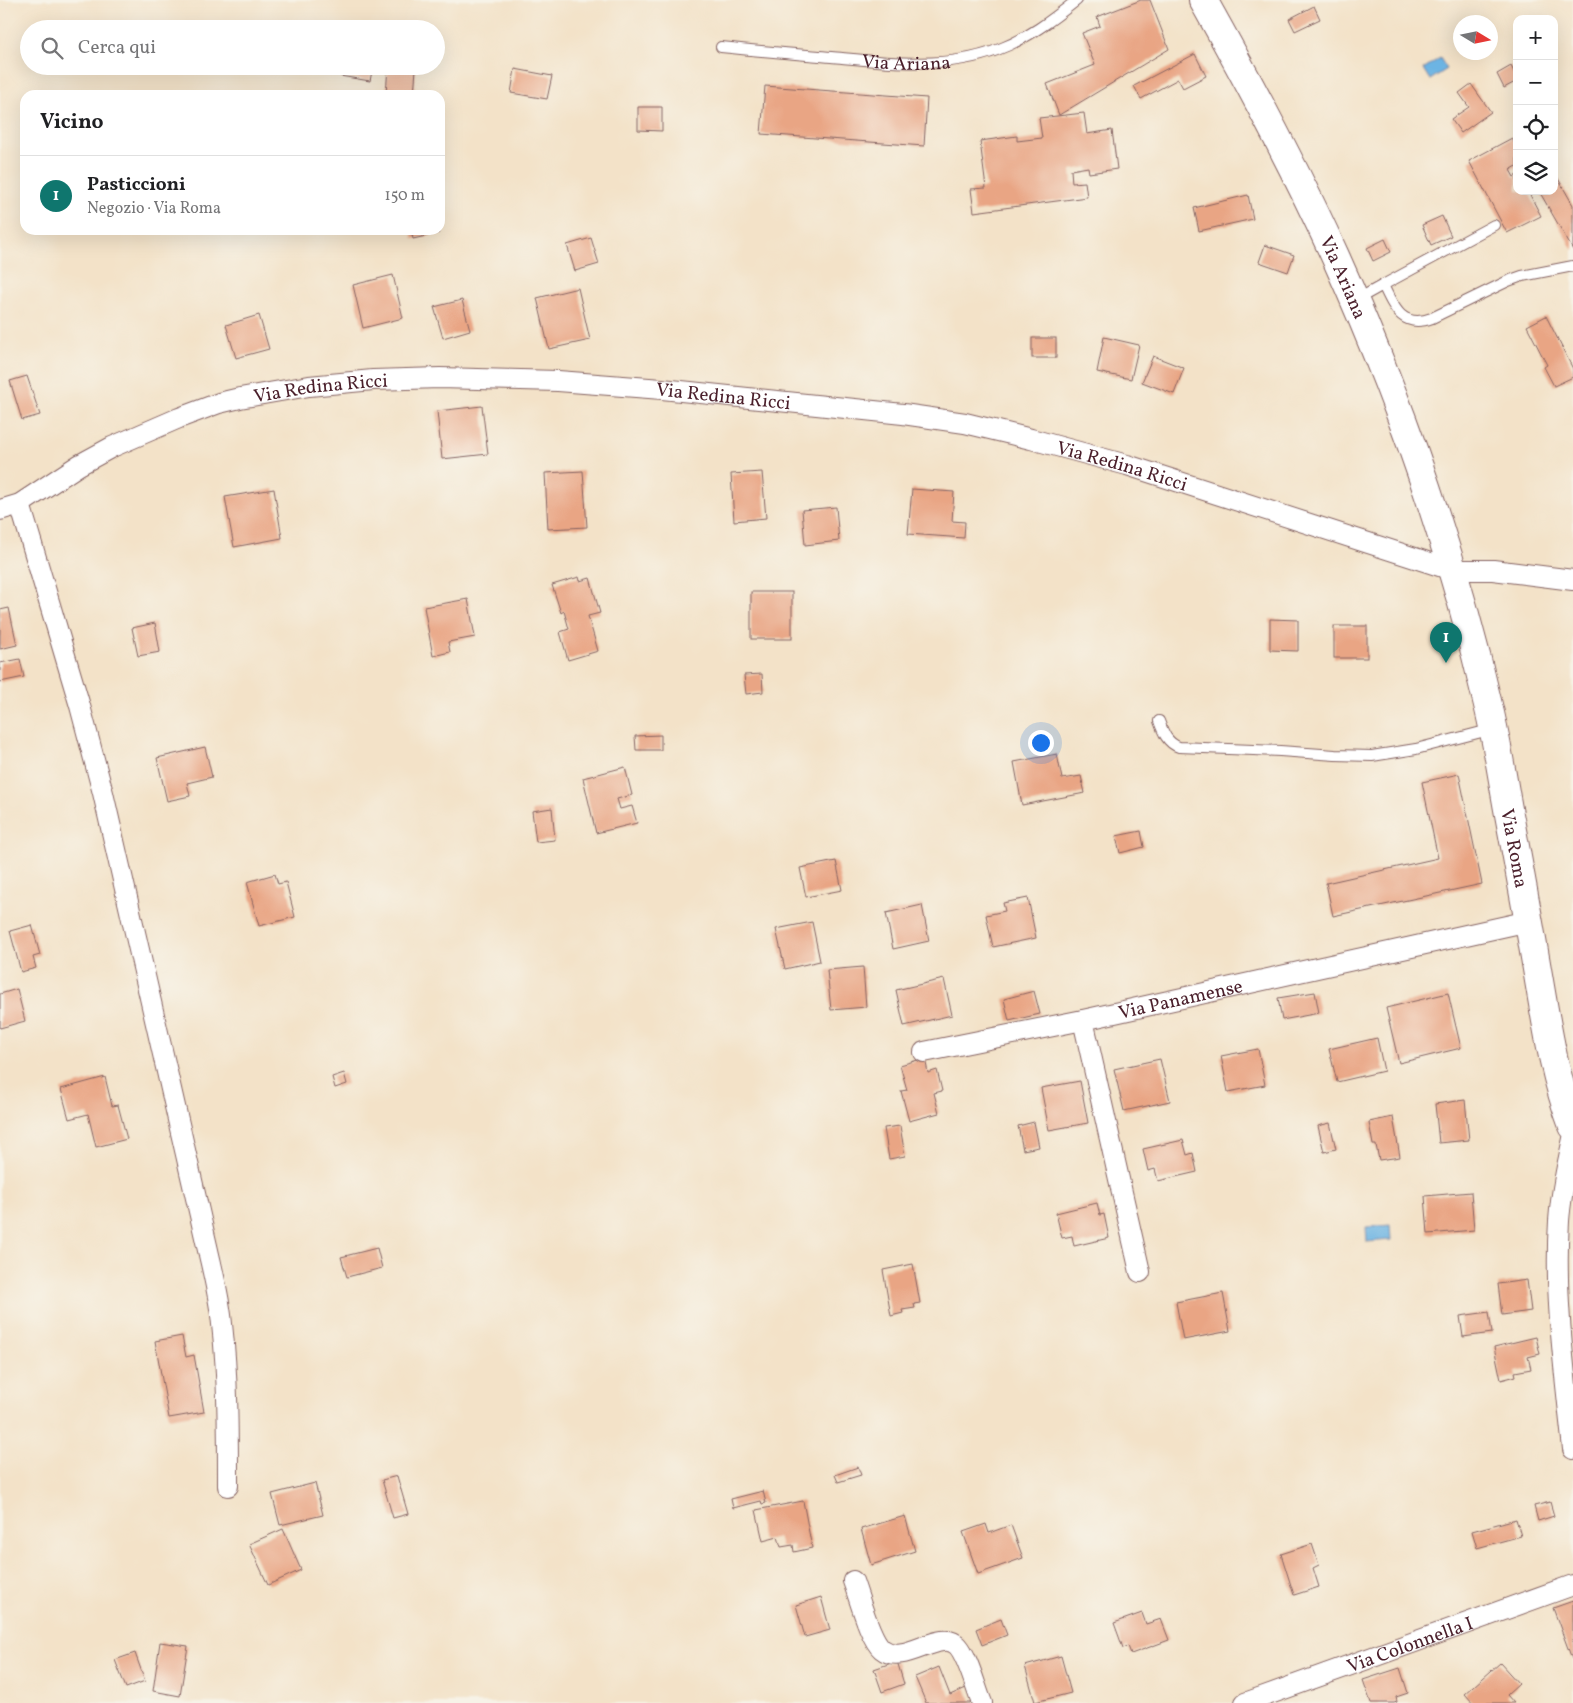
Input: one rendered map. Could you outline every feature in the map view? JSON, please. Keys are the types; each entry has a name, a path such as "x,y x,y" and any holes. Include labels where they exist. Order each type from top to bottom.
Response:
{"main road":[{"name":"Via Ariana","path":"1203,0 1244,74 1300,183 1354,301 1407,432 1452,570"},
{"name":"Via Roma","path":"1452,570 1471,635 1494,728 1549,1036 1563,1096 1573,1126"}],"street":[{"name":"Via Redina Ricci","path":"0,510 20,504 79,465 112,447 179,418 219,403 240,398 309,386 373,380 440,378 558,381 653,388 893,413 964,423 1031,438 1128,466 1452,570 1500,570 1573,580"},
{"path":"20,504 103,792 210,1260 221,1314 224,1340 228,1418 228,1486"},
{"name":"Via Panamense","path":"924,1052 1083,1020 1529,921"},
{"path":"1083,1020 1140,1272"},
{"path":"1573,1139 1562,1193 1558,1242 1561,1324 1573,1449"},
{"path":"853,1581 873,1636 882,1649 888,1652 900,1653 944,1641 953,1642 964,1654 982,1703"},
{"name":"Via Colonnella I","path":"1245,1703 1573,1584"}],"lane":[{"name":"Via Ariana","path":"721,47 896,63 955,60 995,51 1019,40 1049,22 1077,0"},
{"path":"1354,301 1494,226"},
{"path":"1383,285 1396,310 1406,319 1418,322 1432,318 1508,281 1573,266"},
{"path":"1159,721 1168,740 1173,745 1179,747 1355,756 1395,753 1494,728"}],"water":[{"path":"1440,58 1447,69 1430,80 1423,69"},
{"path":"1390,1225 1391,1240 1367,1242 1366,1227"}],"building":[{"path":"1141,0 1150,0 1169,49 1059,115 1047,84 1095,65 1082,33 1100,26 1097,17"},
{"path":"1314,6 1320,19 1295,31 1289,19"},
{"path":"1195,54 1206,76 1183,88 1178,79 1141,99 1134,86"},
{"path":"1511,66 1513,70 1513,83 1504,88 1497,74"},
{"path":"515,69 552,76 547,99 511,93"},
{"path":"340,75 371,75 370,81"},
{"path":"387,75 416,75 414,90 386,90"},
{"path":"1471,84 1491,112 1461,133 1451,119 1469,107 1459,93"},
{"path":"765,86 927,98 924,146 761,134"},
{"path":"638,107 662,107 662,131 638,130"},
{"path":"1084,113 1087,134 1112,130 1117,169 1089,173 1088,167 1071,170 1072,183 1085,182 1087,197 974,212 971,189 986,188 980,141 1017,136 1017,141 1042,138 1039,118"},
{"path":"1512,138 1513,168 1510,170 1513,175 1513,195 1530,195 1541,216 1507,233 1469,161"},
{"path":"1558,179 1573,205 1573,250 1541,195 1558,195"},
{"path":"1248,195 1253,219 1199,231 1194,208"},
{"path":"1442,216 1451,236 1431,245 1422,225"},
{"path":"412,235 430,235 413,239"},
{"path":"591,238 599,264 575,271 567,245"},
{"path":"1385,239 1391,252 1373,261 1367,248"},
{"path":"1265,245 1294,255 1288,272 1259,262"},
{"path":"393,275 403,318 363,328 353,285"},
{"path":"578,288 590,340 549,349 537,298"},
{"path":"462,300 470,330 443,338 434,307"},
{"path":"259,315 269,349 236,358 226,325"},
{"path":"1546,316 1573,369 1573,377 1554,386 1544,367 1547,365 1527,326"},
{"path":"1104,337 1139,345 1131,379 1097,372"},
{"path":"1032,338 1056,338 1056,358 1032,358"},
{"path":"1153,356 1184,368 1174,394 1142,382"},
{"path":"27,376 40,415 22,420 10,381"},
{"path":"482,406 488,454 442,459 437,411"},
{"path":"583,471 587,527 548,529 545,473"},
{"path":"762,472 766,518 734,521 731,474"},
{"path":"274,489 282,538 234,547 225,497"},
{"path":"912,489 954,492 952,521 965,522 964,538 908,534"},
{"path":"836,507 839,541 805,545 802,510"},
{"path":"579,577 580,581 590,578 600,613 588,616 598,651 568,660 560,632 569,629 564,611 561,613 552,585"},
{"path":"751,592 792,592 792,639 751,639"},
{"path":"468,599 475,637 448,642 450,652 433,656 424,607"},
{"path":"9,608 17,645 0,649 0,610"},
{"path":"1270,619 1298,620 1298,651 1270,650"},
{"path":"155,623 160,652 138,656 132,628"},
{"path":"1334,626 1367,626 1367,658 1334,658"},
{"path":"20,659 24,677 0,682 0,663"},
{"path":"762,674 763,692 746,694 744,675"},
{"path":"661,735 661,750 636,750 635,736"},
{"path":"205,747 212,777 187,783 190,796 167,801 157,758"},
{"path":"1057,754 1062,779 1081,776 1085,793 1022,805 1014,762"},
{"path":"625,767 632,795 617,799 620,809 632,806 637,823 596,833 583,778"},
{"path":"1459,774 1482,884 1333,916 1326,883 1438,858 1422,782"},
{"path":"552,808 555,840 536,842 532,811"},
{"path":"1141,831 1144,847 1120,853 1116,836"},
{"path":"836,861 842,890 806,897 800,868"},
{"path":"275,874 278,884 286,882 295,917 259,926 247,882"},
{"path":"1028,898 1036,938 993,947 986,915 1005,911 1003,903"},
{"path":"922,905 929,941 893,949 886,913"},
{"path":"812,922 820,961 785,969 776,929"},
{"path":"32,925 40,955 33,957 36,968 21,972 10,931"},
{"path":"863,967 866,1007 831,1010 827,970"},
{"path":"944,979 952,1015 904,1026 896,990"},
{"path":"17,989 25,1021 0,1028 0,994"},
{"path":"1034,991 1040,1014 1009,1021 1004,999"},
{"path":"1315,992 1319,1013 1282,1020 1278,998"},
{"path":"1448,993 1461,1048 1399,1063 1386,1008"},
{"path":"1377,1038 1384,1071 1337,1082 1329,1049"},
{"path":"1258,1049 1265,1085 1228,1092 1221,1056"},
{"path":"925,1058 928,1073 937,1070 942,1091 934,1093 939,1113 909,1121 901,1091 907,1090 900,1065"},
{"path":"1160,1059 1170,1101 1124,1111 1114,1069"},
{"path":"344,1073 347,1084 335,1088 332,1077"},
{"path":"105,1077 112,1106 118,1105 127,1139 96,1147 88,1114 69,1119 61,1089"},
{"path":"1080,1081 1088,1123 1049,1130 1041,1088"},
{"path":"1465,1100 1469,1140 1439,1143 1435,1104"},
{"path":"1393,1117 1400,1157 1379,1160 1376,1145 1373,1145 1369,1122"},
{"path":"1034,1122 1039,1147 1023,1150 1018,1126"},
{"path":"1330,1123 1336,1149 1324,1152 1318,1126"},
{"path":"900,1126 905,1156 889,1159 884,1128"},
{"path":"1183,1140 1187,1155 1193,1153 1197,1172 1158,1181 1155,1169 1148,1171 1143,1149"},
{"path":"1471,1192 1474,1230 1428,1234 1425,1196"},
{"path":"1097,1203 1100,1215 1104,1214 1109,1238 1074,1246 1072,1236 1062,1238 1056,1213"},
{"path":"377,1248 382,1268 347,1277 341,1257"},
{"path":"913,1264 920,1303 914,1304 915,1308 902,1310 903,1313 891,1316 883,1270"},
{"path":"1527,1280 1531,1311 1502,1315 1498,1284"},
{"path":"1223,1293 1230,1331 1183,1340 1176,1302"},
{"path":"1489,1312 1492,1333 1463,1337 1460,1316"},
{"path":"182,1336 186,1357 194,1355 204,1412 169,1418 155,1341"},
{"path":"1536,1337 1540,1354 1528,1357 1531,1369 1515,1372 1516,1376 1501,1380 1494,1347"},
{"path":"858,1467 861,1475 838,1482 835,1475"},
{"path":"397,1476 408,1514 393,1518 382,1480"},
{"path":"315,1483 323,1515 280,1525 272,1494"},
{"path":"763,1491 766,1503 762,1504 761,1501 733,1508 731,1499"},
{"path":"803,1501 812,1548 794,1552 793,1545 781,1547 778,1537 763,1541 756,1510"},
{"path":"1550,1502 1554,1516 1538,1521 1534,1506"},
{"path":"905,1516 915,1551 871,1565 861,1529"},
{"path":"1516,1519 1521,1536 1477,1548 1472,1531"},
{"path":"986,1524 989,1533 1011,1525 1023,1558 978,1574 963,1532"},
{"path":"283,1529 301,1570 268,1585 249,1544"},
{"path":"1312,1544 1319,1565 1313,1568 1319,1587 1294,1595 1281,1554"},
{"path":"821,1597 830,1630 805,1637 796,1605"},
{"path":"1573,1601 1573,1658 1572,1659 1553,1608"},
{"path":"1142,1613 1146,1624 1161,1619 1169,1640 1131,1654 1128,1646 1123,1648 1114,1623"},
{"path":"1001,1619 1007,1635 982,1645 976,1629"},
{"path":"160,1642 188,1646 180,1696 153,1691"},
{"path":"135,1653 145,1681 126,1688 115,1660"},
{"path":"1061,1656 1071,1693 1035,1702 1025,1666"},
{"path":"897,1661 904,1684 882,1692 874,1669"},
{"path":"1500,1663 1519,1684 1507,1695 1514,1703 1473,1703 1465,1694"},
{"path":"939,1667 950,1695 966,1688 972,1703 926,1703 915,1677"},
{"path":"1400,1668 1408,1693 1396,1697 1397,1702 1394,1703 1371,1703 1363,1680"}],"place":[{"name":"Pasticcioni","path":"1446,663"}]}
